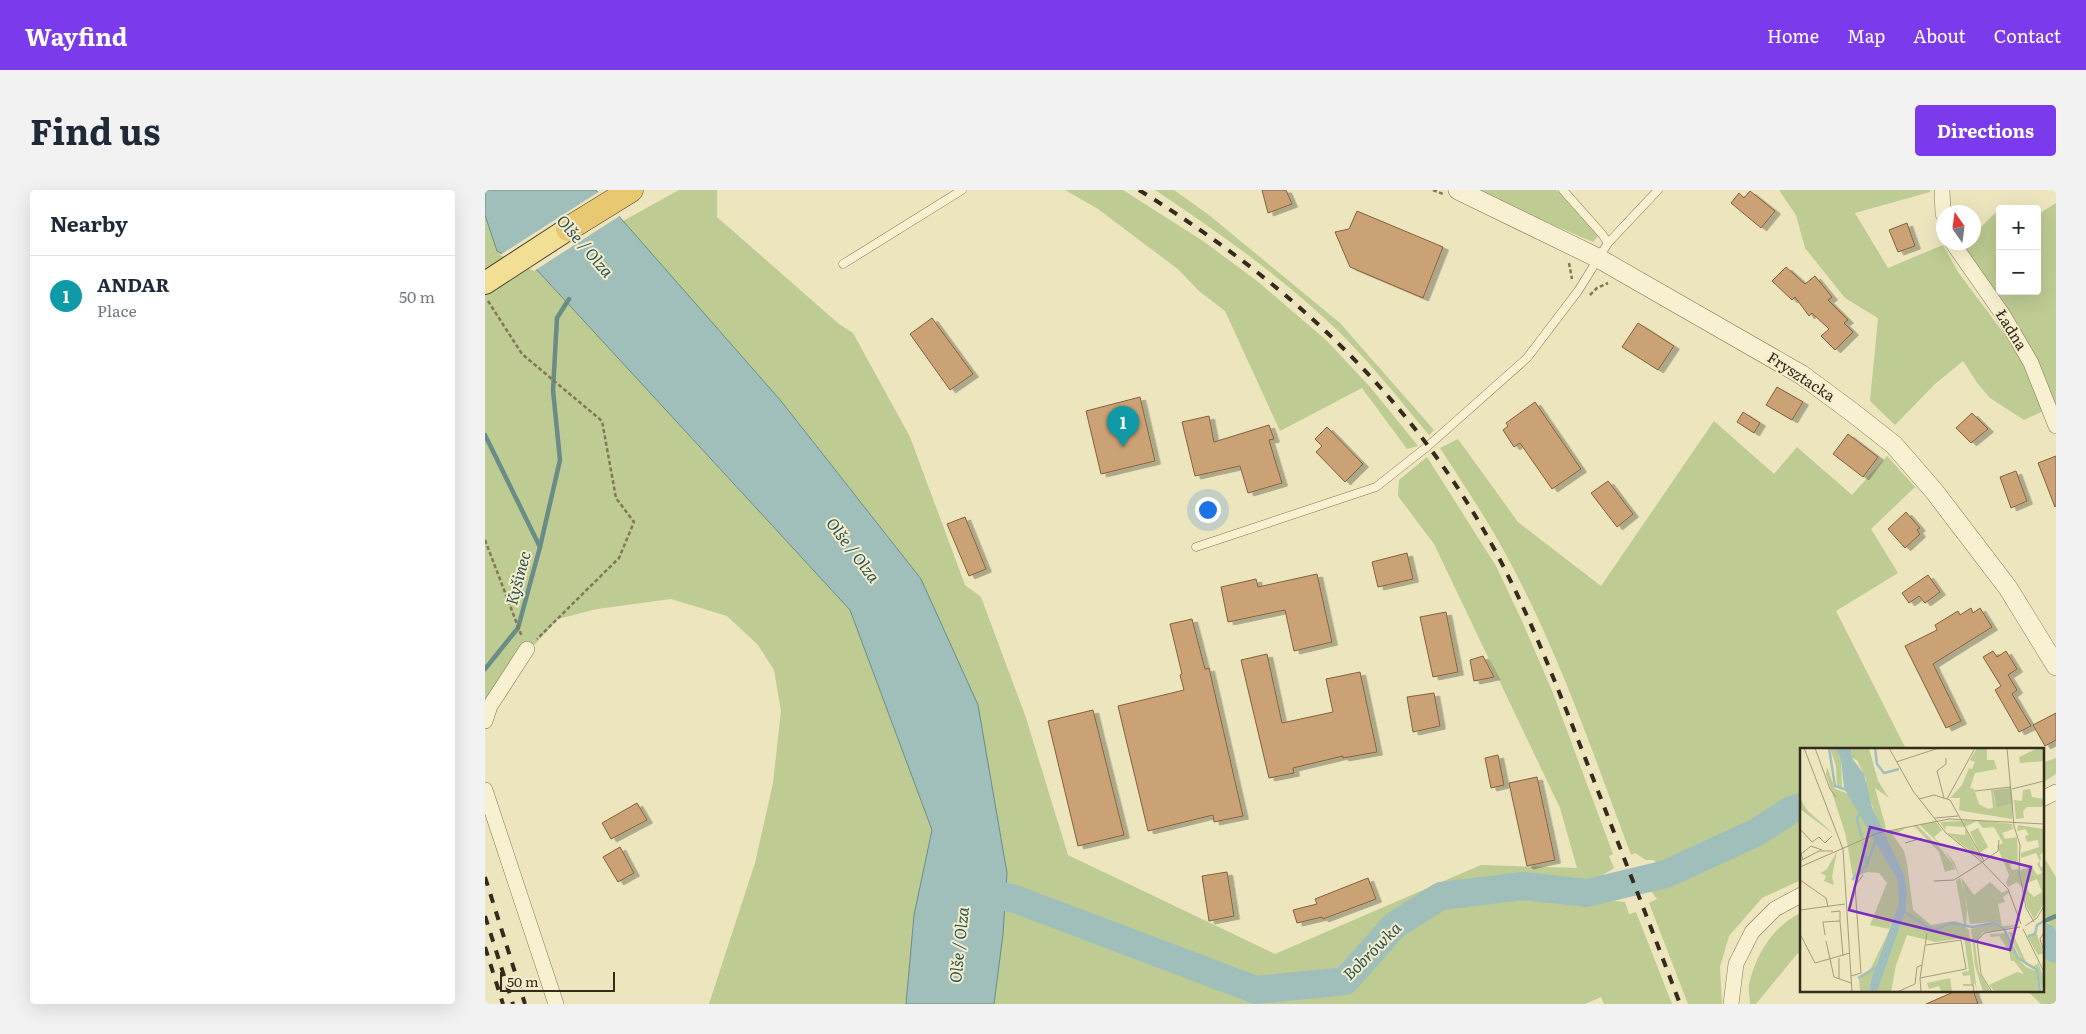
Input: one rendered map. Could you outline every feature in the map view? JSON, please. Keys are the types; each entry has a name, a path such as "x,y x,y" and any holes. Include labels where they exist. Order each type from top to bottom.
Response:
{"highway":[{"path":"568,228 631,190"}],"main road":[{"path":"485,283 568,228"}],"street":[{"path":"1942,190 1943,205"},
{"name":"Frysztacka","path":"1454,194 1603,250 1802,375 1895,445 1934,491 2008,588 2056,666"},
{"name":"Ładna","path":"1958,250 2003,315 2031,363 2056,426"},
{"path":"485,721 490,706 527,649"},
{"path":"485,790 556,1004"},
{"path":"2043,798 2056,792"},
{"path":"1731,1004 1736,964 1751,932 1775,909 1800,896"}],"lane":[{"path":"843,264 962,190"},
{"path":"1563,190 1602,234 1603,250"},
{"path":"1196,547 1376,487 1428,446 1527,358 1578,291 1603,250 1659,190"}],"path":[{"path":"1433,190 1454,194"},
{"path":"1566,257 1572,269 1571,285 1588,297 1597,288 1608,283 1617,283"},
{"path":"485,297 522,354 602,421 616,498 634,522 619,558 527,649"},
{"path":"485,540 521,634"}],"green space":[{"path":"679,190 717,190 717,217 839,324 853,333 910,437 965,585 981,597 1026,718 1068,855 1275,954 1481,865 1577,868 1560,808 1434,544 1398,496 1399,480 1427,457 1496,566 1553,693 1613,854 1609,856 1614,868 1596,879 1603,900 1625,902 1629,914 1636,912 1672,1004 1604,1004 1601,997 1585,1004 994,1004 1003,934 1007,873 921,579 781,401 623,221"},
{"path":"1065,190 1123,190 1203,241 1257,281 1326,340 1371,388 1418,446 1407,449 1362,388 1280,431 1225,311 1199,291 1179,270 1098,209"},
{"path":"1155,190 1174,190 1209,215 1340,323 1434,430 1429,435 1361,354 1293,291 1225,238"},
{"path":"1471,190 1557,190 1598,236 1593,242"},
{"path":"1779,190 1930,190 1930,192 1855,213 1888,268 1936,248 1936,250 1946,250 1958,272 2029,367 2045,410 2024,420 1990,398 1963,361 1935,384 1895,425 1870,401 1878,318 1845,298 1805,248 1796,215"},
{"path":"2056,203 2056,405 2039,362 1964,250 1981,250 1981,227 1996,212 1996,295 2041,295 2041,212"},
{"path":"485,215 497,251 537,270 850,610 932,830 914,915 906,1004 709,1004 755,863 773,783 781,711 774,670 758,645 727,616 671,599 597,609 558,619 485,699"},
{"path":"1714,421 1774,474 1797,447 1852,495 1887,456 1915,487 1871,529 1898,573 1836,611 1905,748 1800,748 1800,798 1754,826 1671,865 1661,865 1653,860 1646,860 1635,853 1631,855 1588,739 1541,625 1497,538 1440,448 1458,439 1518,522 1601,586"},
{"path":"2056,758 2056,774 2043,782 2043,763"},
{"path":"1800,821 1800,880 1762,898 1729,936 1720,967 1722,1004 1688,1004 1649,903 1657,899 1651,891 1692,876"},
{"path":"2043,856 2056,877 2056,936 2043,913"},
{"path":"1800,914 1800,952 1756,1004 1750,1004 1749,984 1756,962 1774,933"},
{"path":"2043,950 2056,958 2056,1004 2041,1004 2028,992 2043,992"}],"water":[{"name":"Olše / Olza","path":"485,190 596,190 781,401 921,579 978,705 1007,873 1003,934 994,1004 906,1004 914,915 932,830 850,610 537,270 497,251 485,215"}],"pier":[{"path":"600,191 621,215 534,271 500,255"}],"building":[{"path":"1262,190 1286,190 1292,204 1268,213"},
{"path":"1750,191 1775,211 1761,228 1731,203 1739,193 1744,198"},
{"path":"1357,211 1443,247 1423,298 1350,267 1335,232 1349,229"},
{"path":"1907,223 1915,246 1898,252 1889,230"},
{"path":"1786,267 1805,284 1815,276 1832,297 1828,300 1848,320 1844,323 1853,332 1835,350 1821,336 1829,329 1812,313 1809,316 1795,297 1792,300 1772,281"},
{"path":"932,318 973,374 950,390 910,334"},
{"path":"1638,323 1674,346 1658,370 1622,347"},
{"path":"1777,387 1803,402 1792,420 1766,405"},
{"path":"1140,397 1155,461 1101,474 1086,411"},
{"path":"1535,402 1581,469 1552,489 1520,443 1514,447 1503,430 1508,426 1506,423"},
{"path":"1743,412 1760,423 1754,433 1737,422"},
{"path":"1972,413 1988,429 1971,443 1956,428"},
{"path":"1209,416 1214,442 1269,425 1274,439 1269,440 1282,483 1248,493 1240,466 1195,476 1182,422"},
{"path":"1327,427 1363,464 1345,482 1316,452 1322,446 1315,439"},
{"path":"1848,434 1878,457 1863,477 1833,454"},
{"path":"2056,456 2056,506 2055,507 2038,463"},
{"path":"2016,471 2027,501 2011,508 2000,477"},
{"path":"1608,481 1633,514 1617,527 1591,493"},
{"path":"1906,512 1920,528 1917,530 1920,534 1905,548 1888,529"},
{"path":"965,517 986,569 969,576 947,524"},
{"path":"1407,553 1413,579 1378,587 1372,562"},
{"path":"1317,574 1332,642 1294,651 1285,610 1228,622 1221,587 1256,579 1258,587"},
{"path":"1928,575 1940,592 1925,603 1919,596 1909,603 1902,593"},
{"path":"1971,608 1973,613 1980,608 1992,627 1933,664 1961,721 1946,728 1905,646 1937,630 1935,625 1958,611 1960,615"},
{"path":"1446,612 1458,672 1433,677 1420,617"},
{"path":"1192,619 1205,669 1209,668 1243,816 1214,822 1213,815 1148,831 1118,706 1184,690 1170,624"},
{"path":"1993,651 1997,657 2006,651 2017,669 2008,675 2017,690 2012,694 2031,726 2019,732 1995,690 2001,686 1983,657"},
{"path":"1267,654 1282,723 1333,712 1326,679 1360,672 1377,752 1343,758 1343,756 1293,768 1294,773 1269,778 1241,660"},
{"path":"1483,656 1494,677 1474,681 1470,660"},
{"path":"1434,693 1440,726 1413,732 1407,697"},
{"path":"1093,710 1124,835 1078,846 1048,721"},
{"path":"2056,713 2056,740 2045,746 2033,725"},
{"path":"1498,755 1504,785 1491,788 1485,758"},
{"path":"1537,777 1555,860 1527,866 1509,783"},
{"path":"637,803 647,820 611,839 602,823"},
{"path":"620,847 634,873 618,882 603,857"},
{"path":"1227,872 1234,916 1209,921 1202,876"},
{"path":"1368,878 1376,899 1323,919 1322,917 1297,923 1293,910 1317,904 1315,899"},
{"path":"1953,992 1974,992 1978,1004 1926,1004"}],"waterway":[{"path":"540,547 560,460 553,390 557,318 569,299"},
{"name":"Kyšinec","path":"485,435 540,547 518,628 485,669"},
{"name":"Bobrówka","path":"969,889 1015,899 1256,990 1345,981 1395,925 1441,896 1523,886 1587,893 1666,874 1755,833 1791,810 1800,807"},
{"path":"2043,922 2056,916"},
{"name":"Bobrówka","path":"2043,937 2048,944 2056,949"}],"railway":[{"path":"1139,190 1237,256 1325,331 1366,372 1405,416 1440,462 1490,540 1533,629 1680,1004"},
{"path":"485,877 525,1004"},
{"path":"485,916 513,1004"},
{"path":"485,947 503,1004"}],"place":[{"name":"ANDAR","path":"1123,447"}]}
